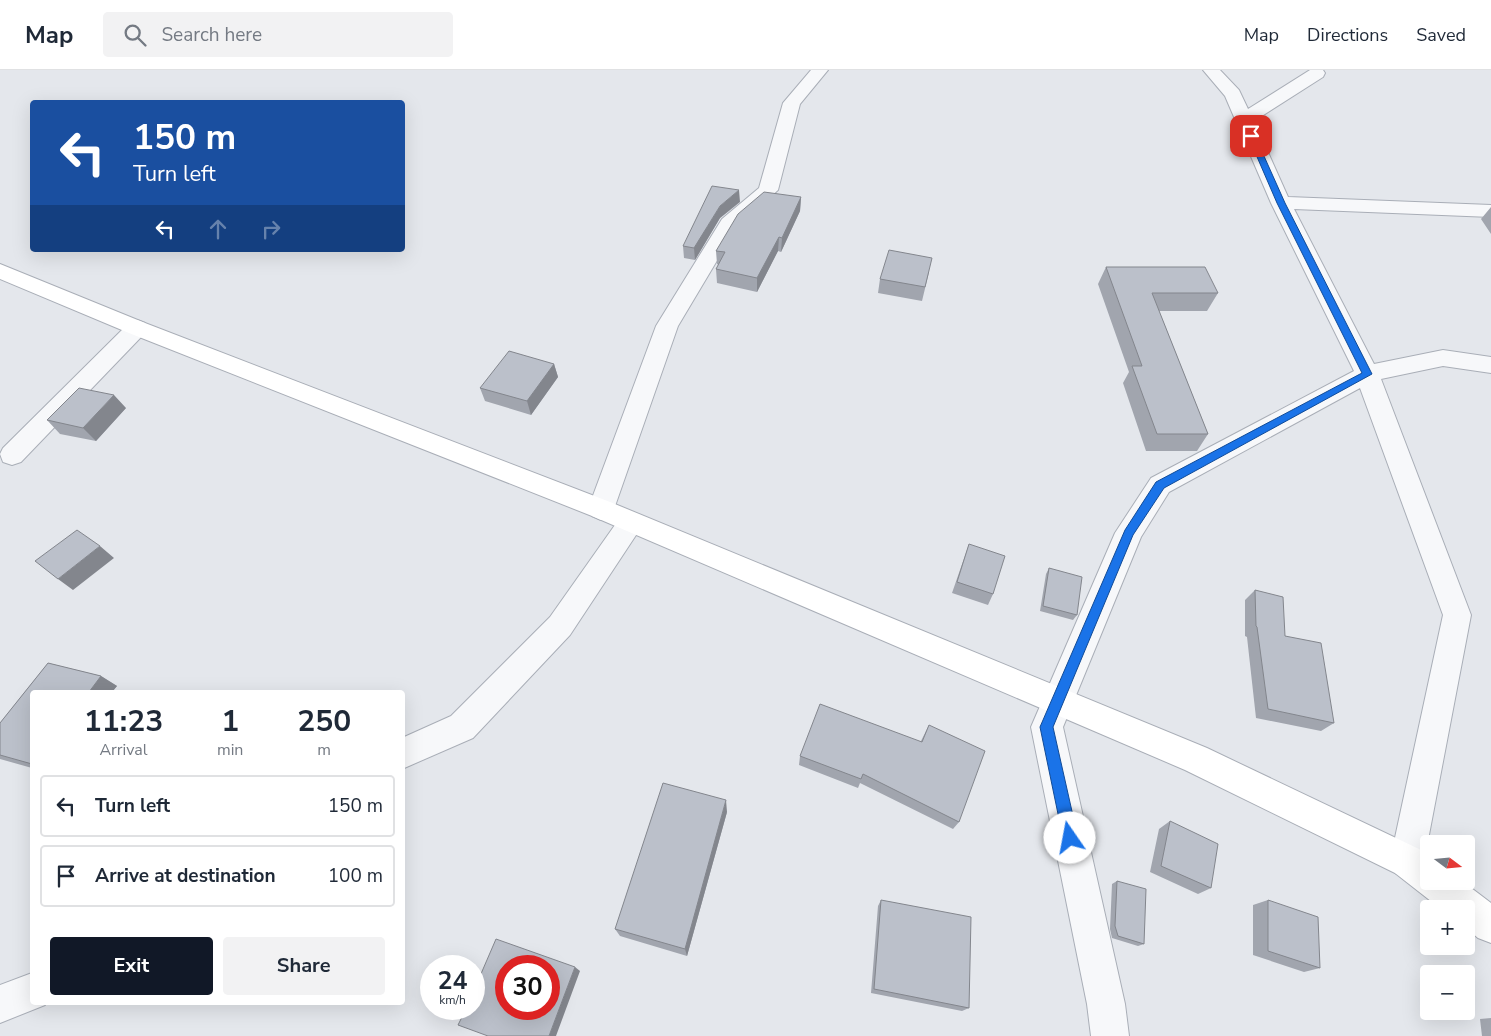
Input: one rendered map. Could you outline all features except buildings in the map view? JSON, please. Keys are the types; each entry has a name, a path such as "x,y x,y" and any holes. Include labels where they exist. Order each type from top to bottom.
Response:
{"main road":[{"path":"0,270 137,328 601,509 630,523 1057,700 1196,759 1420,871"},
{"path":"1445,890 1491,925"}],"street":[{"path":"601,509 667,326 729,223 768,190 792,103 820,70"},
{"path":"1211,70 1233,94 1281,203 1367,374 1457,615 1425,835"},
{"path":"1244,119 1317,73"},
{"path":"1281,203 1491,210"},
{"path":"12,455 137,328"},
{"path":"1110,1036 1106,1004 1047,727 1129,533 1160,485 1367,374 1443,358 1491,365"},
{"path":"405,753 462,727 560,626 630,523"},
{"path":"0,1004 30,993"}],"route":[{"path":"1070,838 1047,727 1129,533 1160,485 1367,374 1281,203 1251,136"}]}
